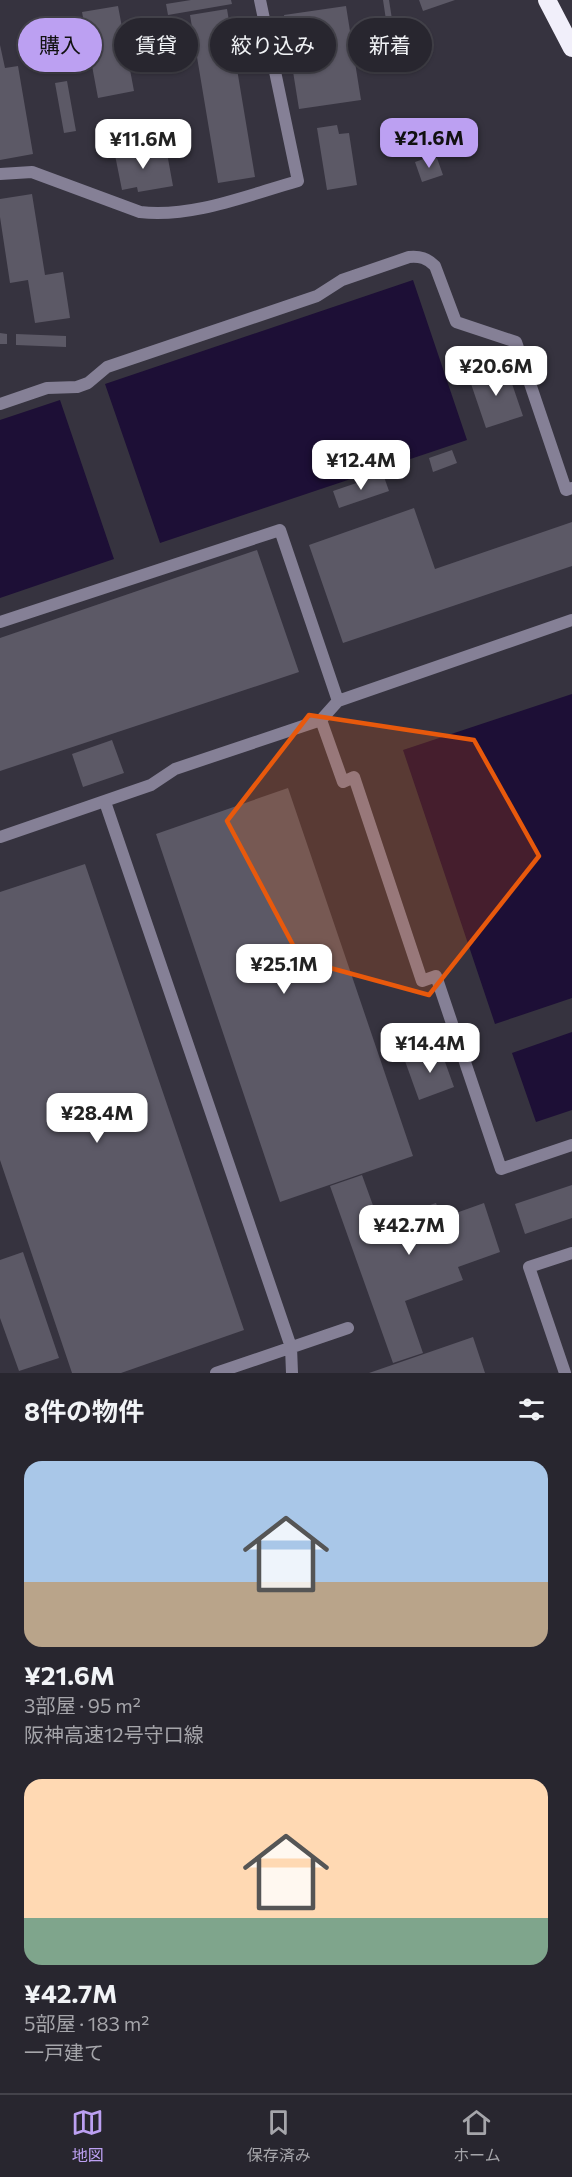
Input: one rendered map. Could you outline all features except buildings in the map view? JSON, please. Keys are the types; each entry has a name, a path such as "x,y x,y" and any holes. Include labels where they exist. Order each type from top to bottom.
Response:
{"highway":[{"path":"548,0 572,35"},
{"path":"548,0 572,48"}],"lane":[{"path":"0,174 32,172 140,212 158,214 196,209 298,181 260,0"},
{"path":"0,404 47,388 77,387 88,383 107,367 310,298 342,280 418,256 435,266 456,322 516,342 566,490 572,488"},
{"path":"0,622 280,530 338,701"},
{"path":"0,837 151,785 175,769 321,720 338,701 572,620"},
{"path":"321,720 343,782 354,777 422,981 436,976 501,1169 572,1145"},
{"path":"105,802 291,1347 292,1373"},
{"path":"565,1373 529,1268 572,1253"},
{"path":"216,1373 348,1328"}],"highlighted area":[{"path":"309,715 474,740 539,856 429,995 301,960 227,821"}],"shaded area":[{"path":"413,280 467,440 160,543 105,384"},
{"path":"60,400 114,559 0,598 0,420"},
{"path":"572,694 572,998 495,1024 403,750"},
{"path":"572,1032 572,1110 536,1122 512,1053"}]}
